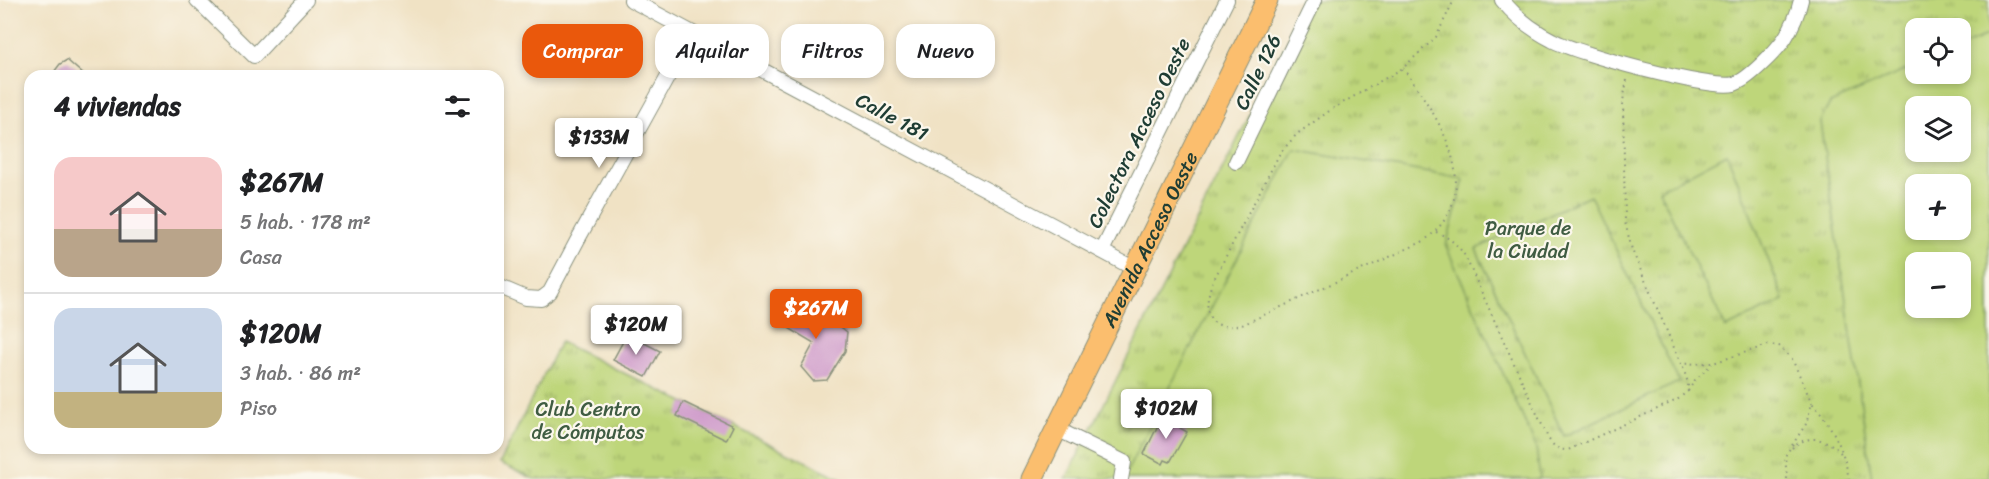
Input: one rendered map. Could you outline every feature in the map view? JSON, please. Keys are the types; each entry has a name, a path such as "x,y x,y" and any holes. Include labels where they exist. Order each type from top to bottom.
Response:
{"highway":[{"name":"Avenida Acceso Oeste","path":"1032,479 1267,0"}],"street":[{"path":"197,0 254,56 306,0"},
{"name":"Calle 181","path":"631,0 675,24"},
{"name":"Colectora Acceso Oeste","path":"1102,251 1227,0"},
{"name":"Calle 126","path":"1236,162 1315,0"},
{"path":"1502,0 1553,41 1572,49 1718,86 1740,82 1763,62 1785,39 1802,0"},
{"name":"Calle 181","path":"769,74 1135,269"},
{"path":"504,289 526,298 540,299 550,292 667,78"},
{"path":"1057,429 1124,462 1121,479"}],"path":[{"path":"1403,68 1434,112 1453,162 1456,183 1454,199 1448,216 1436,232 1422,242 1242,325 1229,327 1215,323 1207,312 1206,300 1212,283 1280,153 1297,134 1332,109 1403,68 1436,37 1454,0"},
{"path":"1630,65 1623,101 1625,222 1632,250 1682,364 1688,391"},
{"path":"1436,232 1458,245 1465,256 1548,438 1558,450 1568,450 1677,400 1713,363"},
{"path":"1682,364 1713,363 1768,345 1779,346 1792,359 1812,403 1829,423 1845,458 1849,479"},
{"path":"1787,479 1785,456 1806,424 1812,403"},
{"path":"1785,456 1795,445 1808,439 1816,439 1836,446 1845,458"}],"green space":[{"name":"Parque de la Ciudad","path":"1308,0 1989,0 1989,479 1066,479"},
{"path":"1989,35 1989,479 1872,479 1820,122 1830,103 1905,70 1905,84 1971,84 1971,43"},
{"path":"1294,149 1464,179 1446,246 1536,447 1540,479 1123,479"},
{"path":"1727,154 1784,300 1726,328 1659,190"},
{"path":"1590,195 1679,382 1564,436 1476,249"},
{"name":"Club Centro de Cómputos","path":"560,342 842,479 534,479 500,463"}],"building":[{"path":"67,60 78,70 56,70"},
{"path":"783,303 795,304 826,324 837,324 847,332 845,351 827,380 813,381 801,367 814,343 782,324 777,312"},
{"path":"627,334 660,351 646,377 613,360"},
{"path":"683,402 733,426 726,440 677,416"},
{"path":"1164,413 1183,423 1180,428 1187,432 1170,462 1165,460 1163,464 1144,454"}]}
